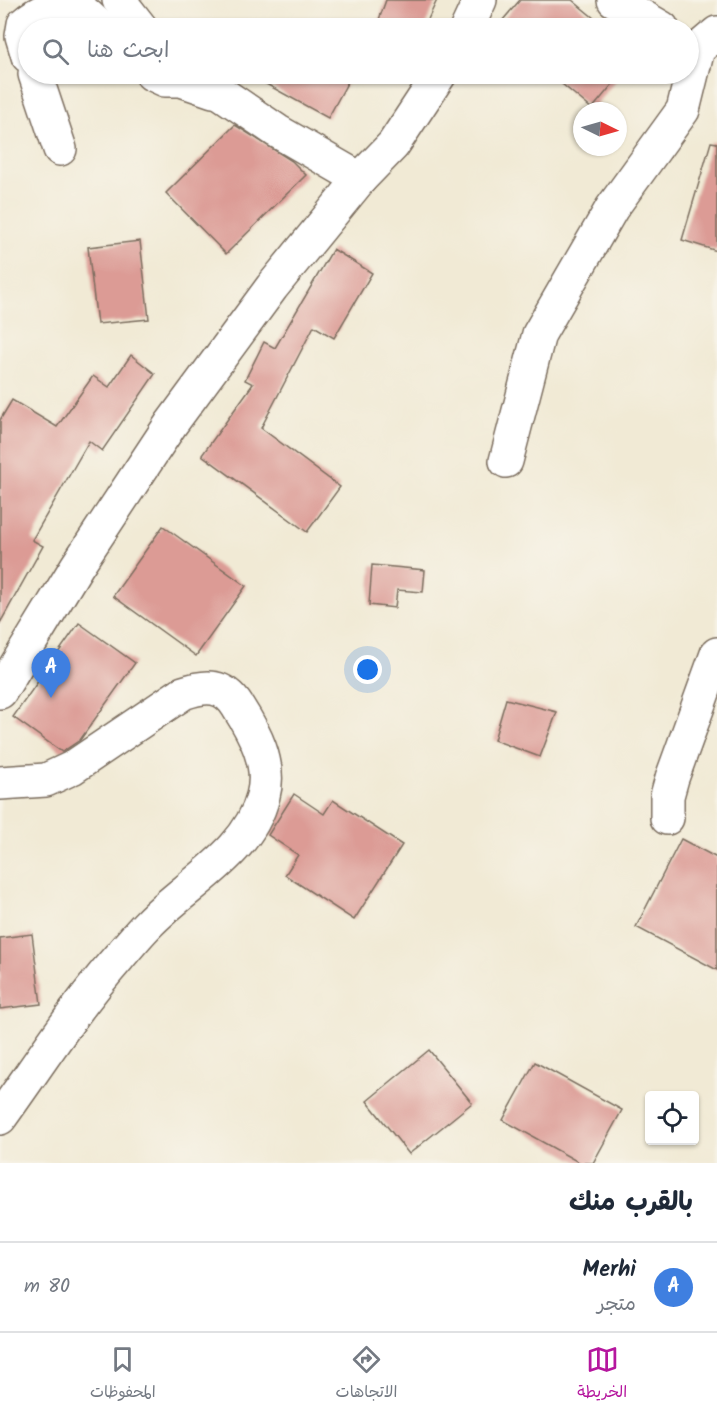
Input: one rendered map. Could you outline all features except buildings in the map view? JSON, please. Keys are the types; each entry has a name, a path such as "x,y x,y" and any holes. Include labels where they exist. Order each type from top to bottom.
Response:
{"street":[{"path":"119,0 133,18"},
{"path":"472,18 480,0"},
{"path":"614,0 645,18"},
{"path":"33,18 42,12 65,5 78,8 90,18"},
{"path":"699,63 705,45"},
{"path":"38,84 60,148"},
{"path":"193,84 220,93"},
{"path":"207,84 277,131 360,179"},
{"path":"0,692 77,566 171,424 272,287 360,179 393,144 433,84"},
{"path":"506,461 539,333 612,208 683,111 692,84"},
{"path":"667,818 667,796 672,778 717,654"},
{"path":"0,783 46,780 72,768 183,693 199,687 214,688 232,696 256,736 265,768 264,794 255,819 228,854 150,922 117,959 81,1004 0,1118"}],"place":[{"name":"Merhi","path":"51,698"}]}
